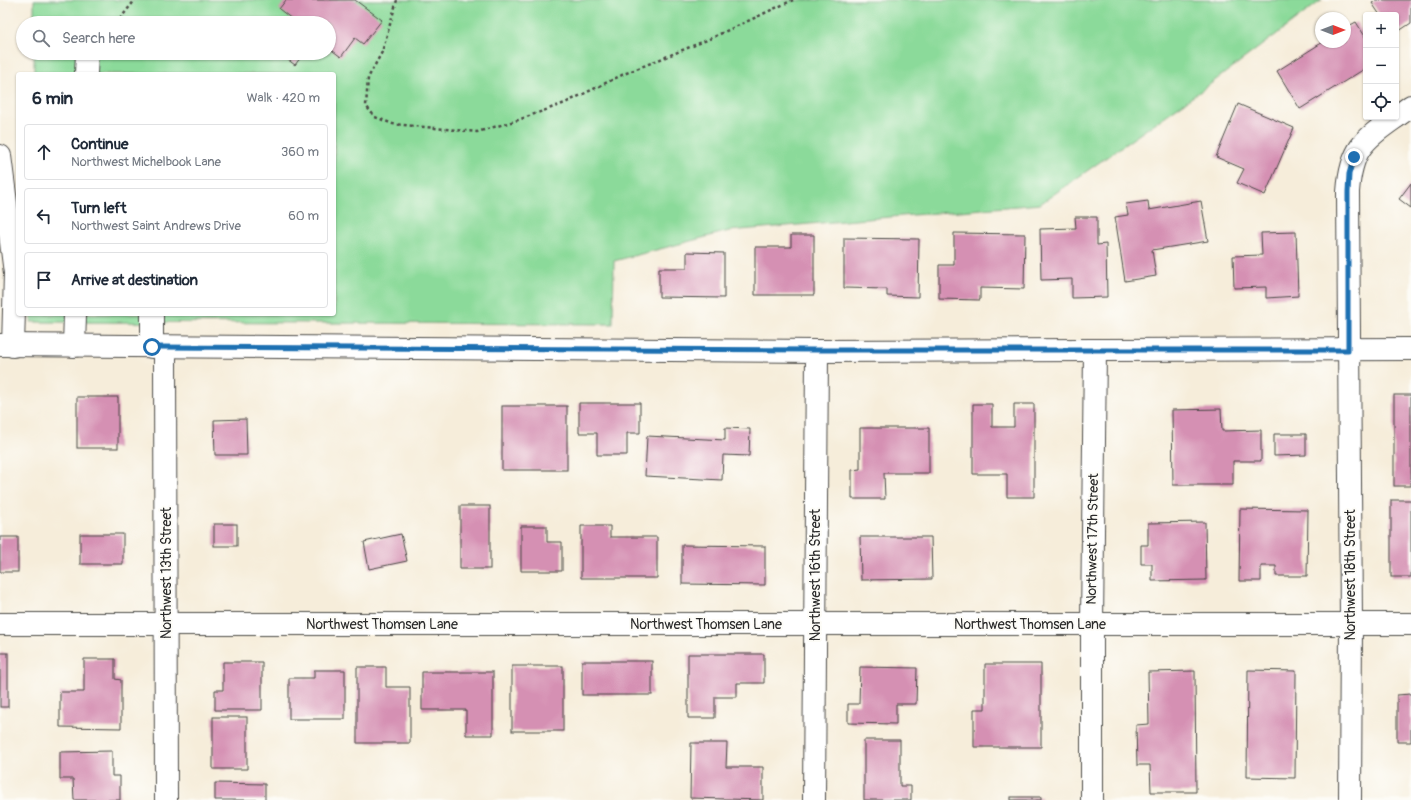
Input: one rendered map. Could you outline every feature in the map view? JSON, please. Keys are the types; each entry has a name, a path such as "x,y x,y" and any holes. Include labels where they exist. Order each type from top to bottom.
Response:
{"street":[{"path":"86,72 87,60"},
{"name":"Northwest 18th Street","path":"1399,115 1411,106"},
{"name":"Northwest 18th Street","path":"1350,800 1348,350 1349,174 1354,157 1363,144 1376,131 1392,120"},
{"path":"0,156 15,273 6,346 817,350 1411,349"},
{"path":"74,346 75,316"},
{"name":"Northwest 13th Street","path":"152,316 159,347 166,624 166,800"},
{"name":"Northwest 16th Street","path":"814,800 817,350"},
{"name":"Northwest 17th Street","path":"1092,800 1094,350"},
{"name":"Northwest Thomsen Lane","path":"0,624 1411,624"}],"path":[{"path":"122,16 135,0"},
{"path":"397,0 382,52 368,78 366,106 375,117 393,124 477,132 518,120 565,103 624,74 707,40 793,0"}],"green space":[{"path":"34,0 1322,0 1205,88 1040,204 729,231 614,261 613,324 31,322 32,316 336,316 336,72 34,72 34,60 336,60 336,16 34,16"}],"building":[{"path":"286,0 355,0 382,20 363,44 355,38 341,57 336,53 336,16 288,16 279,9"},
{"path":"1377,0 1411,0 1411,23 1399,31 1399,12 1378,12 1372,3"},
{"path":"1356,22 1363,33 1363,70 1300,109 1277,71 1315,47 1351,48 1351,25"},
{"path":"288,60 299,60 295,65"},
{"path":"1238,104 1294,128 1265,195 1237,183 1244,169 1216,157"},
{"path":"1411,183 1411,208 1399,199"},
{"path":"1148,201 1149,210 1201,201 1208,241 1152,250 1156,276 1125,281 1115,217 1128,215 1126,204"},
{"path":"1075,217 1097,217 1097,245 1106,244 1107,297 1072,298 1072,279 1041,280 1040,229 1076,228"},
{"path":"1296,232 1298,296 1266,298 1266,287 1234,288 1233,256 1262,255 1261,233"},
{"path":"954,233 1025,234 1024,289 980,288 980,300 939,299 939,265 954,265"},
{"path":"791,235 814,235 814,295 755,295 755,247 791,247"},
{"path":"844,238 919,239 918,297 887,296 887,289 844,288"},
{"path":"687,252 724,253 724,298 659,297 659,268 687,268"},
{"path":"1394,395 1411,395 1411,486 1394,486"},
{"path":"77,397 118,397 118,448 77,448"},
{"path":"579,403 640,403 640,433 627,433 627,455 597,455 597,433 579,433"},
{"path":"973,404 992,404 992,427 1014,427 1014,404 1034,404 1034,497 1007,497 1007,474 973,474"},
{"path":"502,406 567,406 567,470 502,470"},
{"path":"1221,409 1222,431 1261,430 1261,461 1233,461 1233,485 1173,485 1172,410"},
{"path":"246,419 247,455 215,455 214,420"},
{"path":"725,428 750,429 749,456 723,455 722,480 645,476 647,436 725,440"},
{"path":"860,428 929,428 929,473 884,473 885,499 852,499 852,470 860,469"},
{"path":"1274,434 1306,434 1306,455 1274,456"},
{"path":"1391,500 1411,500 1411,577 1391,577"},
{"path":"460,506 490,506 490,569 460,569"},
{"path":"1240,509 1308,510 1307,576 1276,576 1276,566 1261,566 1261,581 1239,581"},
{"path":"1205,522 1206,580 1152,581 1152,564 1141,564 1141,545 1148,545 1148,523"},
{"path":"214,524 237,524 237,546 214,546"},
{"path":"521,526 547,526 547,542 562,542 562,571 521,571"},
{"path":"581,526 610,526 610,537 657,537 657,578 581,578"},
{"path":"80,534 123,534 123,564 80,564"},
{"path":"401,534 407,561 369,569 364,542"},
{"path":"0,537 18,537 18,572 0,572"},
{"path":"860,537 931,537 932,579 861,580"},
{"path":"682,545 765,546 765,585 682,584"},
{"path":"0,653 8,653 8,707 0,707"},
{"path":"688,654 764,654 764,683 737,683 737,697 715,697 715,718 688,718"},
{"path":"84,659 115,659 115,679 121,680 121,728 60,727 60,692 84,692"},
{"path":"582,661 652,661 652,695 582,695"},
{"path":"223,662 262,662 262,710 215,710 215,690 223,690"},
{"path":"985,664 1041,664 1041,747 974,747 974,709 985,709"},
{"path":"512,666 563,666 563,731 512,731"},
{"path":"357,667 386,667 386,687 410,687 410,743 357,743"},
{"path":"860,667 917,668 916,704 896,704 896,724 848,723 848,704 859,704"},
{"path":"314,670 345,670 345,719 289,719 289,678 314,678"},
{"path":"1248,670 1296,671 1295,778 1247,777"},
{"path":"1195,671 1196,792 1151,792 1150,765 1137,765 1136,725 1149,724 1148,672"},
{"path":"422,672 493,672 493,735 466,735 466,710 422,710"},
{"path":"1411,694 1411,742 1397,742 1397,695"},
{"path":"213,717 247,717 247,769 213,769"},
{"path":"864,740 900,740 900,786 911,786 911,800 864,800"},
{"path":"691,743 727,743 726,767 763,767 763,800 690,798"},
{"path":"112,751 112,776 120,776 120,800 74,800 73,779 60,779 60,752"},
{"path":"215,783 265,784 265,800 215,800"},
{"path":"1011,797 1041,797 1041,800 1011,800"}],"route":[{"path":"152,347 817,350 1348,350 1348,192 1349,174 1354,157"}]}
